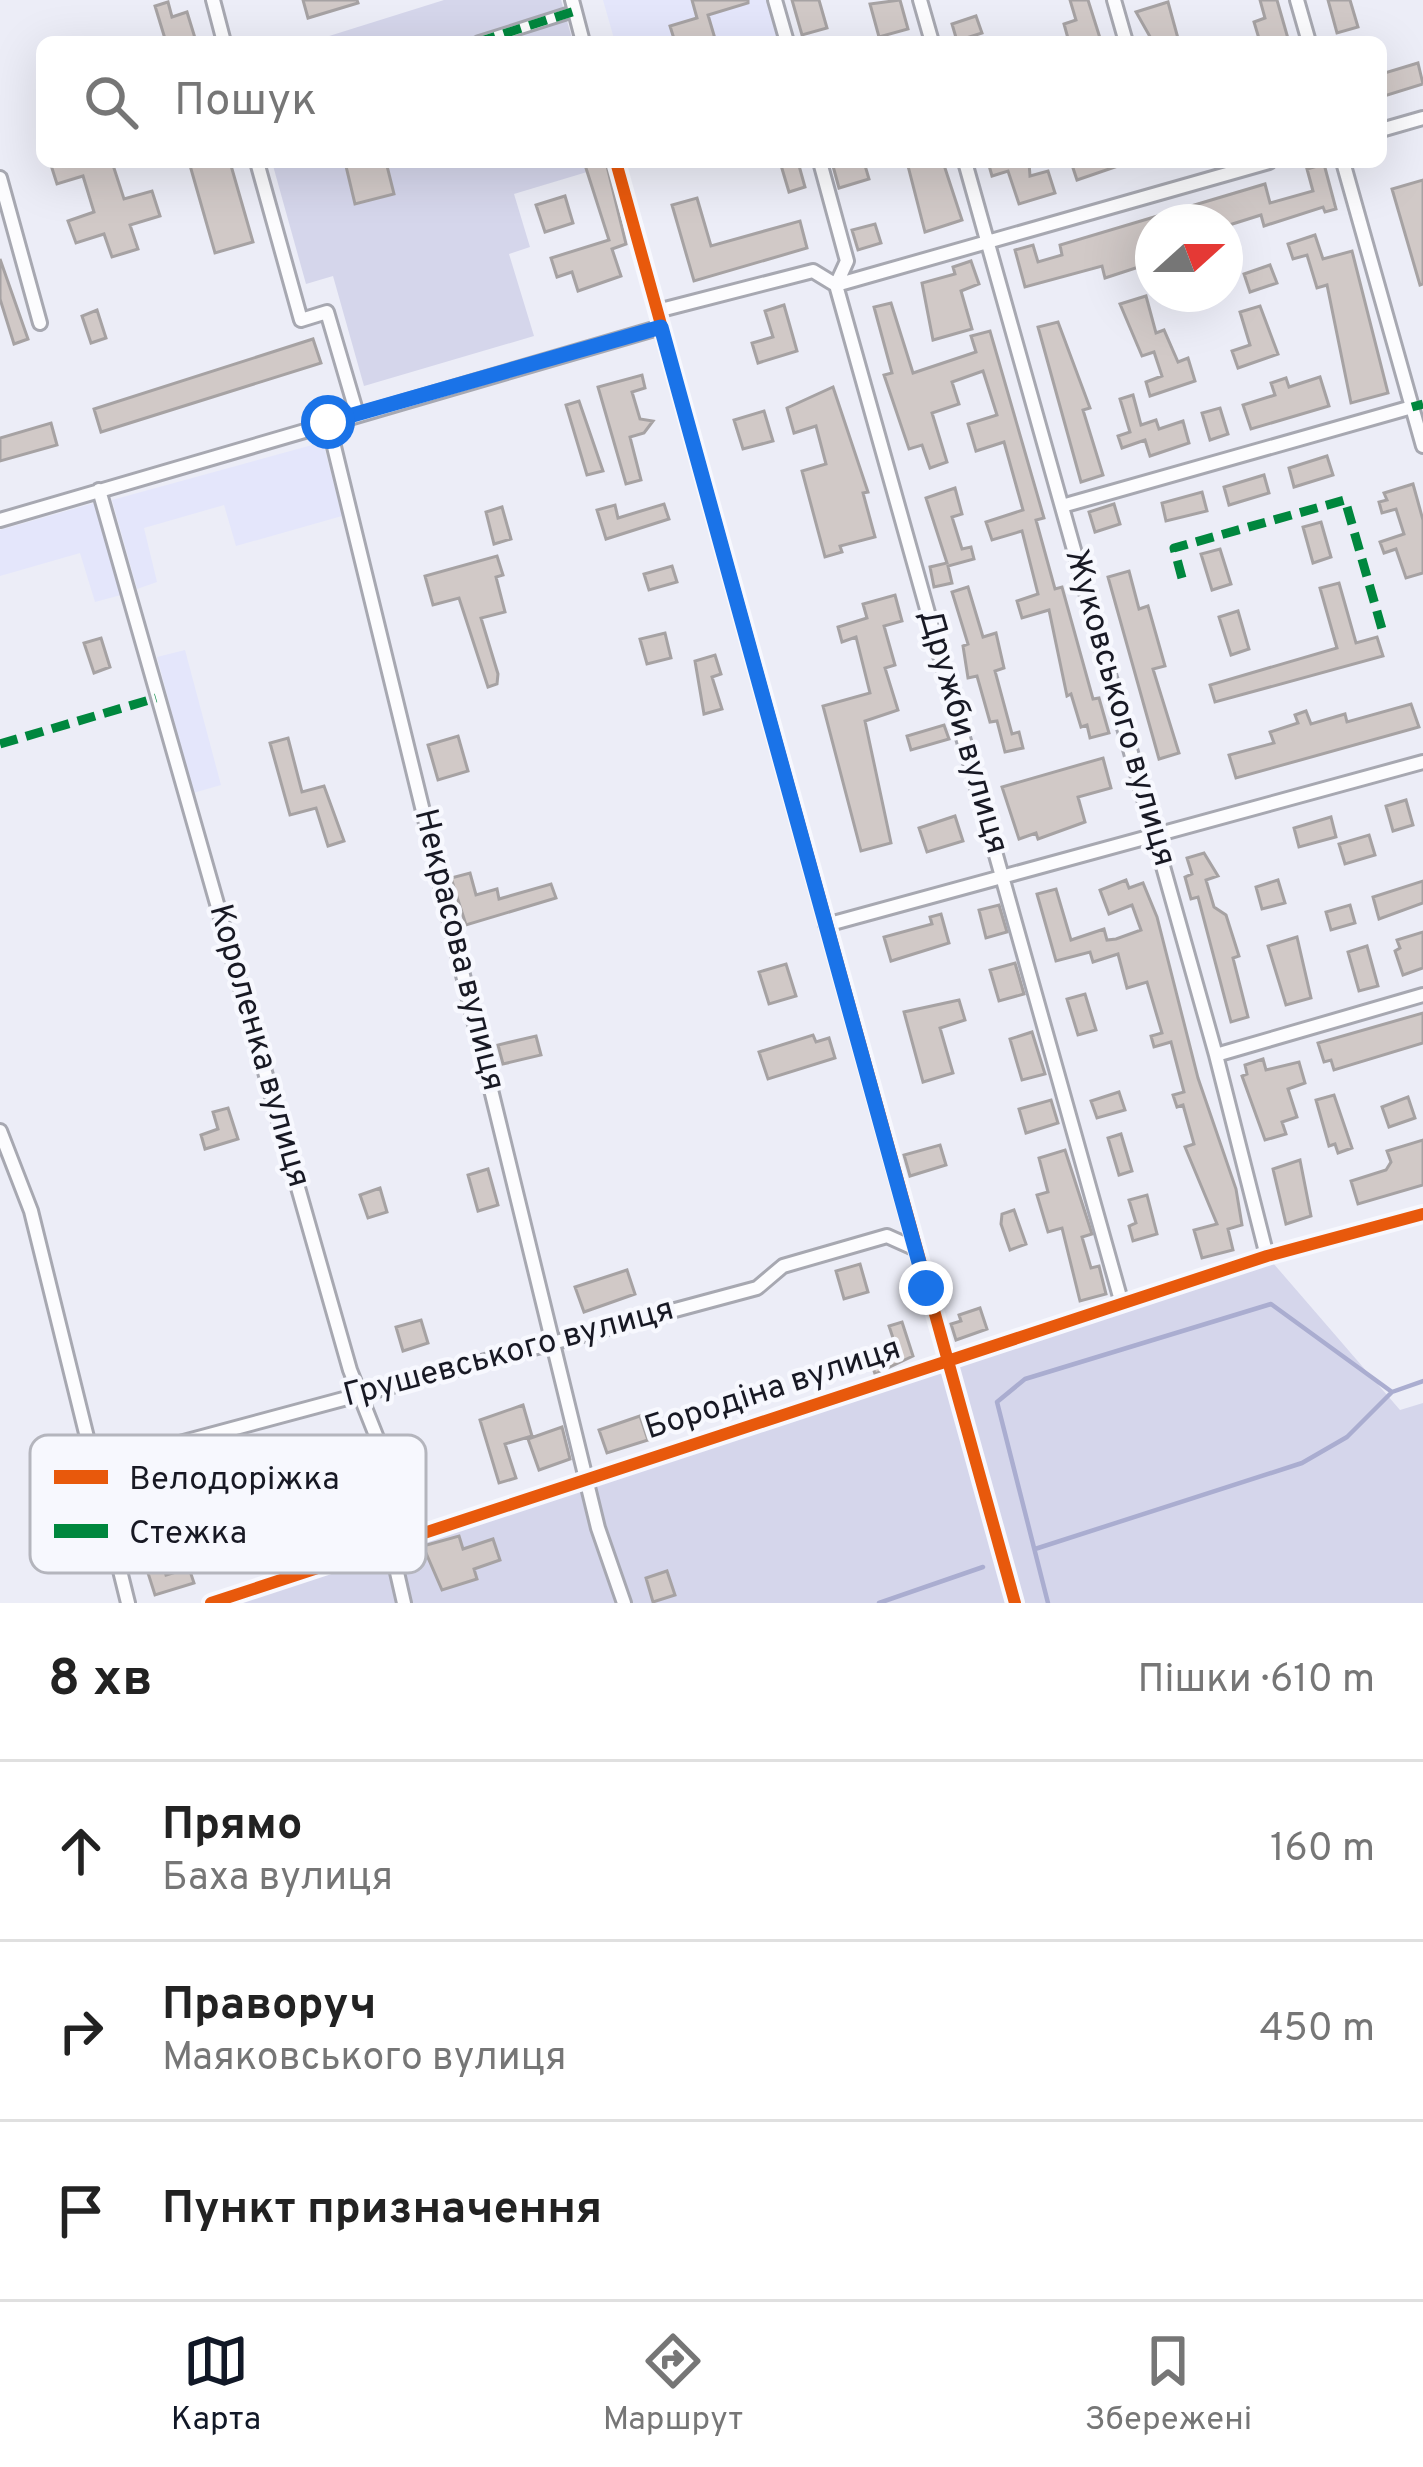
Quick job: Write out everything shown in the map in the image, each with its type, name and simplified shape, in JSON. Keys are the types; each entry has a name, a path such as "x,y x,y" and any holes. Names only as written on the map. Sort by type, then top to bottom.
{"street":[{"path":"213,0 222,36"},
{"path":"775,0 785,36"},
{"path":"920,0 930,36"},
{"path":"1114,0 1124,36"},
{"path":"1297,0 1307,36"},
{"path":"494,36 573,6 581,36"},
{"path":"1387,128 1423,118"},
{"path":"259,168 301,320 327,312 357,414"},
{"path":"618,168 1015,1603"},
{"name":"Дружби вулиця","path":"822,168 847,261 836,285 1122,1304"},
{"name":"Жуковського вулиця","path":"967,168 1216,1054 1267,1256"},
{"path":"657,311 813,271 836,285 1248,168"},
{"path":"1345,168 1423,446"},
{"path":"0,178 40,323"},
{"path":"0,520 661,327"},
{"path":"1062,506 1412,407"},
{"name":"Некрасова вулиця","path":"328,422 598,1528 624,1603"},
{"name":"Короленка вулиця","path":"99,490 359,1395 376,1435"},
{"path":"826,925 1423,761"},
{"path":"1216,1054 1423,995"},
{"path":"0,1131 31,1211 86,1435"},
{"name":"Бородіна вулиця","path":"426,1532 1267,1256 1423,1214"},
{"name":"Грушевського вулиця","path":"210,1435 757,1288 782,1266 887,1236 916,1249"},
{"path":"121,1573 128,1603"},
{"name":"Бородіна вулиця","path":"211,1603 303,1573"},
{"name":"Короленка вулиця","path":"396,1573 404,1603"}],"shaded area":[{"path":"444,0 561,0 571,36 329,36"},
{"path":"603,0 771,0 782,36 613,36"},
{"path":"274,168 586,168 587,172 514,194 530,247 509,254 534,336 364,386 333,276 306,284"},
{"path":"323,442 342,516 236,546 224,505 144,528 157,582 137,589 112,500"},
{"path":"94,503 121,595 95,602 80,553 0,576 0,530"},
{"path":"185,650 221,785 193,793 157,657"},
{"path":"1267,1256 1400,1410 1423,1403 1423,1603 1017,1603 949,1363"},
{"path":"945,1365 1013,1603 211,1603 304,1573 426,1573 426,1533"}],"building":[{"path":"303,0 357,0 358,3 308,18"},
{"path":"692,0 748,0 708,15 714,36 673,36 670,26 697,18"},
{"path":"792,0 819,0 827,28 802,35"},
{"path":"900,0 908,29 879,36 870,4"},
{"path":"1070,0 1088,0 1099,36 1067,36 1064,24 1076,20"},
{"path":"1260,0 1277,0 1287,36 1258,36 1254,22 1265,18"},
{"path":"1328,0 1350,0 1358,27 1337,33"},
{"path":"168,2 172,17 187,12 194,36 164,36 155,6"},
{"path":"1168,2 1177,36 1150,36 1136,12"},
{"path":"976,16 982,33 956,36 952,24"},
{"path":"1418,63 1423,84 1387,95 1387,72"},
{"path":"52,168 114,168 124,199 152,191 160,216 130,225 138,249 112,257 104,234 76,243 68,221 94,212 83,176 57,184"},
{"path":"191,168 232,168 253,242 215,253"},
{"path":"346,168 388,168 394,194 355,204"},
{"path":"586,168 607,168 626,244 612,249 621,276 578,291 572,272 557,277 551,258 609,240"},
{"path":"782,168 800,168 805,187 789,192"},
{"path":"834,168 866,168 869,179 839,188"},
{"path":"909,168 945,168 962,220 925,232"},
{"path":"990,168 1029,168 1030,176 1048,171 1055,193 1019,204 1008,171 992,176"},
{"path":"1073,168 1112,168 1077,180"},
{"path":"1325,168 1336,209 1325,212 1323,207 1264,226 1261,215 1243,221 1243,204 1198,204 1265,184 1270,203 1313,191 1307,169"},
{"path":"1423,180 1423,284 1420,285 1392,189"},
{"path":"565,196 573,223 545,232 536,205"},
{"path":"697,198 711,246 800,221 807,248 694,281 672,205"},
{"path":"1135,223 1135,268 1105,278 1102,266 1025,287 1015,250 1033,245 1038,262 1062,255 1060,245"},
{"path":"875,224 881,243 858,250 852,230"},
{"path":"1315,235 1323,259 1352,251 1388,393 1351,403 1327,285 1317,288 1307,255 1293,259 1288,244"},
{"path":"0,259 28,339 14,344 0,299"},
{"path":"971,261 979,284 961,291 972,329 933,340 922,283 955,274 953,267"},
{"path":"1270,265 1277,283 1250,292 1244,274"},
{"path":"1135,299 1135,312 1150,312 1156,333 1164,330 1178,362 1188,358 1195,381 1150,396 1146,382 1162,376 1154,352 1142,356 1120,304"},
{"path":"891,303 913,373 976,352 971,336 990,331 1044,518 1036,520 1055,589 1062,587 1093,699 1099,698 1109,733 1090,738 1087,725 1081,727 1071,694 1067,696 1049,610 1022,618 1017,601 1038,594 1022,531 992,540 986,522 1023,510 1004,442 976,451 968,424 997,415 983,371 952,382 959,404 932,413 947,462 930,468 922,445 909,449 884,375 892,373 874,307"},
{"path":"784,305 797,351 758,363 752,343 773,337 765,311"},
{"path":"1260,306 1278,354 1238,368 1232,351 1250,345 1243,311"},
{"path":"97,310 106,338 91,343 82,316"},
{"path":"1058,322 1090,408 1083,410 1103,475 1081,482 1038,327"},
{"path":"313,339 321,363 101,432 94,409"},
{"path":"642,375 645,388 632,392 640,419 653,421 644,433 630,437 641,480 626,484 598,387"},
{"path":"1320,377 1329,406 1251,429 1243,405 1275,395 1271,383 1286,378 1289,387"},
{"path":"833,387 868,492 863,493 875,537 840,546 842,552 825,557 802,471 826,464 816,426 794,433 787,408"},
{"path":"1133,395 1141,425 1156,420 1159,429 1183,421 1189,443 1150,456 1145,440 1122,448 1118,436 1130,432 1120,399"},
{"path":"579,401 603,471 587,475 566,405"},
{"path":"1220,408 1228,434 1210,440 1202,413"},
{"path":"764,411 773,441 743,449 734,420"},
{"path":"51,423 57,445 0,461 0,438"},
{"path":"1327,456 1333,475 1294,487 1289,468"},
{"path":"1264,475 1269,493 1229,505 1224,487"},
{"path":"1413,484 1423,520 1423,573 1406,578 1396,549 1384,553 1380,542 1404,534 1396,509 1382,513 1379,502 1387,500 1384,493"},
{"path":"955,488 962,514 952,517 962,549 971,547 974,559 948,566 952,583 934,587 930,567 947,563 926,498"},
{"path":"1202,492 1207,511 1166,521 1162,503"},
{"path":"664,504 669,519 606,539 597,510 615,505 618,518"},
{"path":"1114,504 1120,524 1095,532 1089,512"},
{"path":"502,507 511,539 494,544 486,512"},
{"path":"1321,522 1331,557 1313,563 1303,527"},
{"path":"1220,549 1231,584 1212,590 1201,554"},
{"path":"497,556 503,575 496,577 505,612 481,618 498,674 497,684 488,687 459,598 433,605 425,576"},
{"path":"672,566 677,582 649,590 644,574"},
{"path":"1129,571 1139,609 1148,606 1165,666 1153,669 1179,753 1159,759 1108,577"},
{"path":"1339,583 1356,643 1377,637 1383,656 1215,702 1210,685 1337,648 1320,588"},
{"path":"968,587 983,637 996,633 1004,668 995,671 1012,734 1019,732 1023,748 1005,752 997,721 990,722 977,676 968,678 963,646 968,644 952,592"},
{"path":"895,595 902,621 884,626 895,665 885,668 898,710 865,721 891,843 861,851 823,706 870,693 856,637 842,642 838,627 867,618 863,604"},
{"path":"1238,611 1249,649 1231,655 1219,617"},
{"path":"665,633 671,658 647,664 640,639"},
{"path":"101,638 110,667 94,673 84,643"},
{"path":"715,655 721,674 712,677 722,709 704,714 695,661"},
{"path":"1411,704 1419,727 1236,778 1229,755 1274,743 1270,732 1298,723 1295,715 1306,711 1311,724 1345,714 1347,722"},
{"path":"944,725 949,739 911,750 907,736"},
{"path":"458,736 468,771 438,780 428,745"},
{"path":"288,738 302,792 324,786 344,841 328,846 316,808 290,815 270,743"},
{"path":"1103,758 1111,788 1078,797 1085,822 1038,839 1036,833 1019,839 1002,787"},
{"path":"1406,800 1413,825 1393,831 1386,806"},
{"path":"955,816 963,841 927,852 919,828"},
{"path":"1331,817 1336,837 1299,847 1294,828"},
{"path":"1369,835 1375,855 1345,864 1339,844"},
{"path":"1204,853 1218,876 1206,880 1214,907 1226,915 1239,956 1233,958 1248,1017 1231,1022 1198,897 1191,899 1185,877 1192,874 1187,858"},
{"path":"470,873 476,895 497,889 499,899 551,884 556,898 466,925 451,878"},
{"path":"1126,880 1129,888 1143,883 1157,917 1198,1078 1236,1189 1242,1225 1228,1229 1233,1250 1202,1258 1194,1230 1217,1224 1185,1147 1194,1144 1183,1105 1177,1107 1173,1095 1184,1092 1171,1042 1154,1047 1151,1036 1162,1033 1147,982 1127,988 1118,954 1093,962 1090,952 1056,961 1037,894 1056,889 1071,940 1104,929 1107,940 1116,939 1141,930 1132,905 1109,914 1100,890"},
{"path":"1278,880 1285,903 1262,909 1256,887"},
{"path":"1423,881 1423,903 1379,919 1373,897"},
{"path":"999,905 1007,932 986,938 979,910"},
{"path":"1350,905 1355,923 1331,930 1326,912"},
{"path":"941,914 949,943 891,961 884,937 932,924 930,917"},
{"path":"1423,932 1423,968 1403,975 1395,951 1400,948 1397,940"},
{"path":"1297,937 1311,998 1286,1005 1268,946"},
{"path":"1367,946 1378,986 1359,991 1348,952"},
{"path":"1015,963 1024,994 999,1001 990,970"},
{"path":"786,964 796,996 769,1004 759,972"},
{"path":"1085,994 1096,1030 1078,1035 1067,999"},
{"path":"959,1000 965,1020 940,1028 953,1073 923,1082 904,1012"},
{"path":"1423,1013 1423,1043 1334,1070 1331,1060 1324,1062 1318,1043"},
{"path":"1032,1032 1045,1074 1022,1080 1010,1039"},
{"path":"813,1035 816,1042 829,1038 835,1058 768,1079 759,1052"},
{"path":"536,1036 541,1055 503,1064 498,1045"},
{"path":"1263,1059 1266,1070 1299,1062 1305,1083 1288,1089 1297,1117 1282,1122 1286,1134 1265,1140 1242,1076 1247,1074 1245,1065"},
{"path":"1119,1092 1125,1110 1097,1118 1091,1101"},
{"path":"1334,1095 1352,1148 1338,1153 1335,1144 1329,1146 1316,1100"},
{"path":"1408,1097 1415,1118 1389,1127 1382,1107"},
{"path":"1051,1100 1058,1123 1026,1133 1019,1109"},
{"path":"228,1108 238,1139 205,1149 201,1135 218,1129 213,1112"},
{"path":"1121,1134 1132,1171 1119,1175 1108,1138"},
{"path":"1423,1140 1423,1185 1358,1204 1351,1181 1386,1170 1391,1162 1387,1151"},
{"path":"940,1145 946,1165 910,1176 904,1155"},
{"path":"1065,1150 1092,1234 1082,1237 1091,1268 1099,1266 1106,1294 1080,1301 1062,1228 1048,1232 1037,1195 1048,1192 1039,1158"},
{"path":"1300,1160 1311,1216 1286,1224 1273,1169"},
{"path":"488,1169 498,1205 478,1211 468,1175"},
{"path":"380,1188 387,1212 368,1218 360,1195"},
{"path":"1147,1195 1157,1234 1133,1241 1129,1226 1136,1223 1129,1200"},
{"path":"1014,1210 1026,1244 1010,1250 1002,1214"},
{"path":"860,1264 868,1292 844,1299 836,1271"},
{"path":"627,1270 635,1294 584,1312 575,1287"},
{"path":"980,1308 987,1329 956,1340 951,1324 961,1321 959,1315"},
{"path":"421,1320 428,1343 403,1351 396,1327"},
{"path":"902,1322 913,1356 875,1374 868,1352 895,1344 889,1326"},
{"path":"523,1405 532,1436 505,1444 516,1478 499,1483 480,1420"},
{"path":"640,1416 648,1440 607,1453 599,1430"},
{"path":"562,1427 570,1459 539,1470 528,1439"},
{"path":"459,1536 463,1549 493,1539 500,1560 474,1569 477,1579 442,1590 426,1545"},
{"path":"667,1571 675,1595 653,1602 646,1578"},
{"path":"148,1573 191,1573 194,1583 155,1595"}],"waterway":[{"path":"1048,1603 997,1402 1025,1379 1271,1304 1392,1392 1423,1381"},
{"path":"1035,1549 1302,1463 1347,1437 1392,1392"},
{"path":"879,1603 983,1567"}],"marked path":[{"path":"497,36 575,11"},
{"path":"1412,407 1423,404"},
{"path":"1182,578 1174,548 1345,500 1382,629"},
{"path":"0,744 156,698"}],"cycle path":[{"path":"618,168 1015,1603"},
{"path":"426,1532 1267,1256 1423,1214"},
{"path":"211,1603 302,1573"}],"route":[{"path":"328,422 661,327 926,1288"}]}
